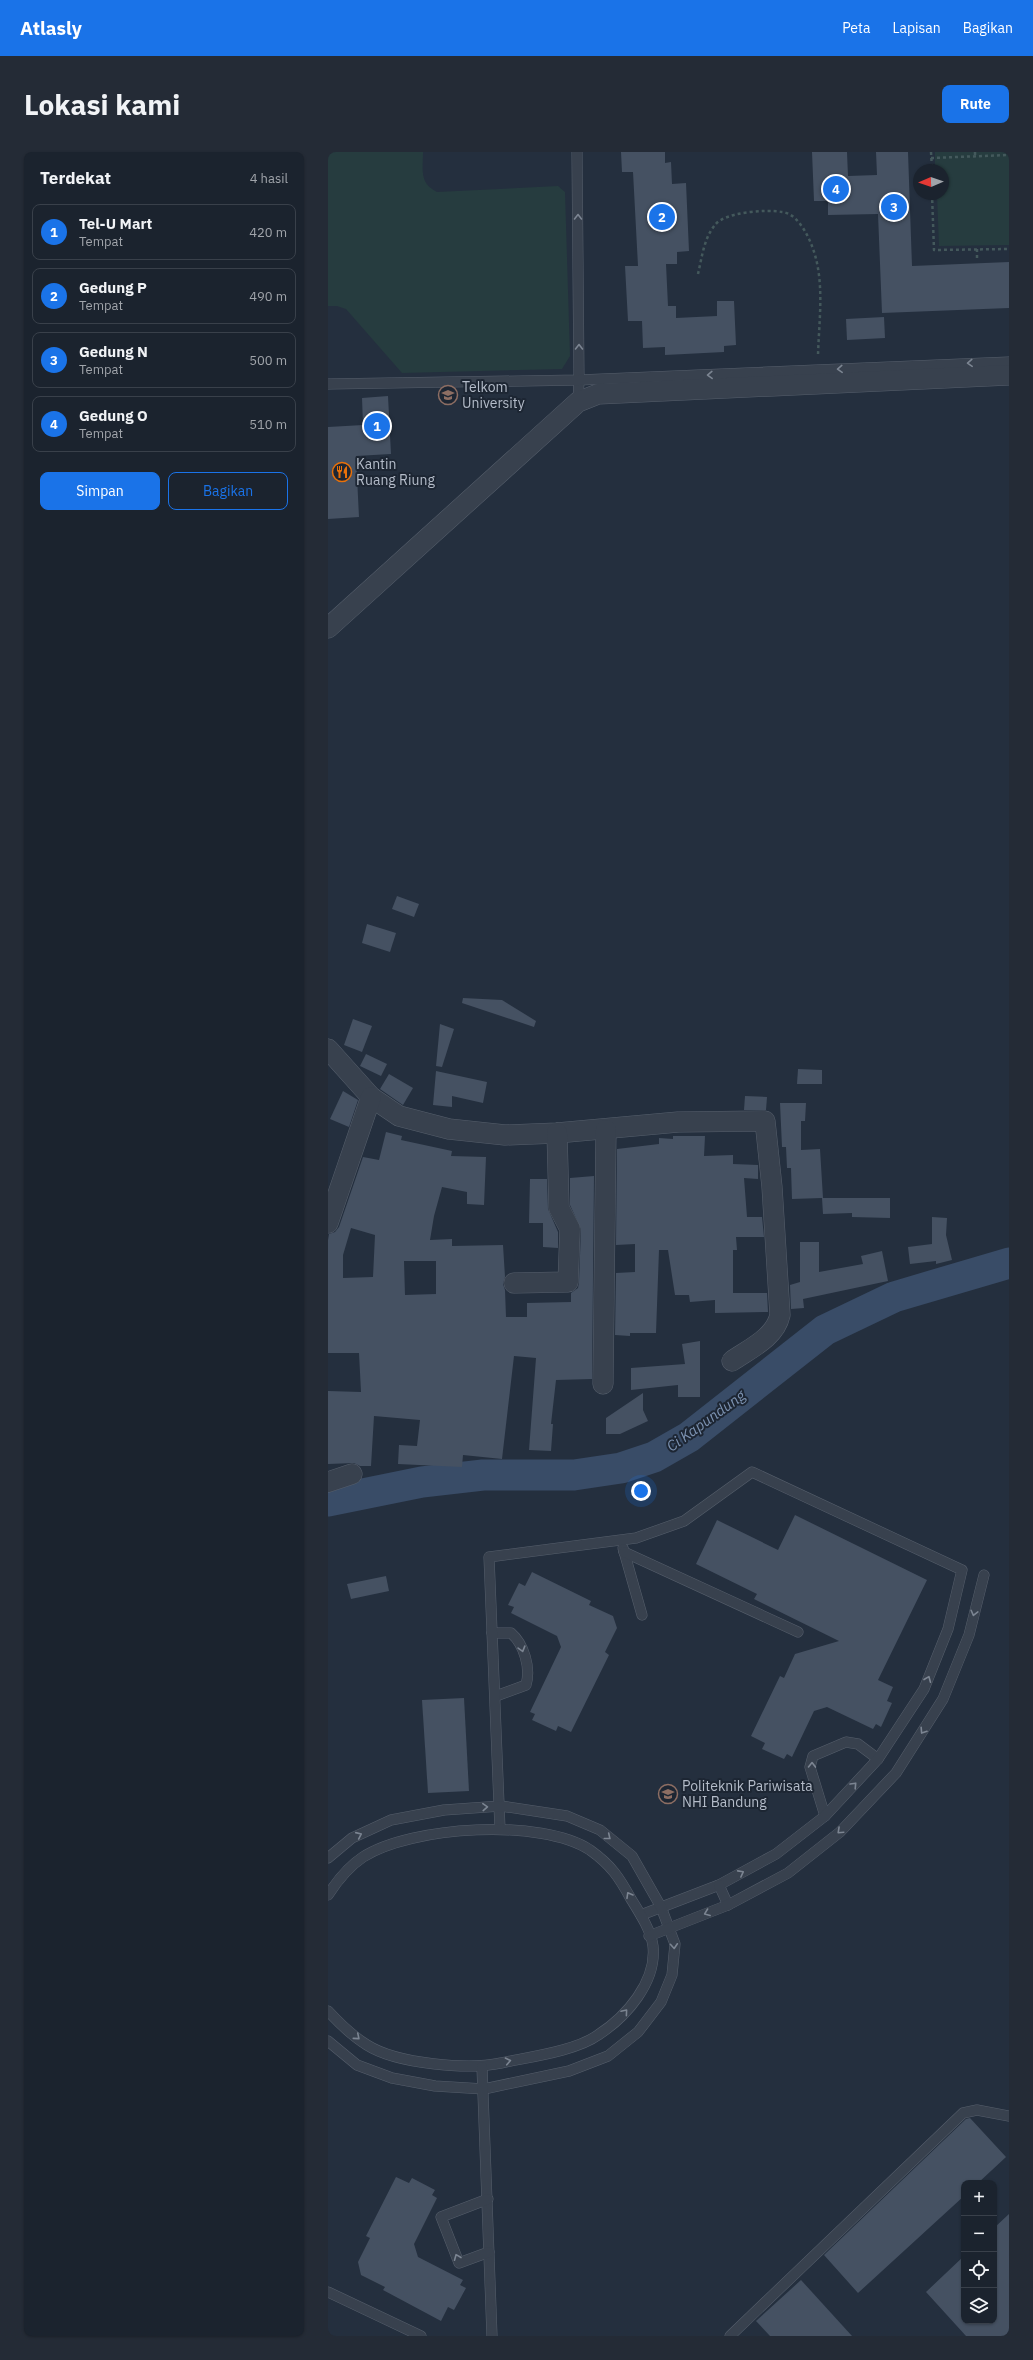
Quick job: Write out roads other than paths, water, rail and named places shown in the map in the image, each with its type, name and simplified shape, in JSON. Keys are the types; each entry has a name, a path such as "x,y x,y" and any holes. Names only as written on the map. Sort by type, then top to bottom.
{"street":[{"path":"328,628 578,402 598,394 1009,375"},
{"path":"328,1049 371,1097 399,1116 449,1129 505,1135 606,1130 678,1122 765,1121 772,1187 780,1315 778,1322 769,1335 732,1361"},
{"path":"328,1224 371,1097"},
{"path":"603,1384 606,1130"},
{"path":"514,1283 568,1282 570,1230 559,1208 557,1133"},
{"path":"328,1482 352,1474"}],"lane":[{"path":"577,152 578,402"},
{"path":"328,384 579,380 1009,362"},
{"path":"500,1829 501,1806 489,1557 636,1538 684,1521 752,1472 962,1570 948,1629 924,1688 878,1759 825,1816 776,1854 719,1885 641,1915"},
{"path":"620,1540 642,1615"},
{"path":"624,1552 798,1632"},
{"path":"649,1936 728,1905 788,1873 840,1832 896,1773 944,1699 969,1635 984,1575"},
{"path":"492,1633 511,1633 519,1640 529,1675 526,1685 496,1696"},
{"path":"825,1816 810,1767 812,1756 846,1742 858,1744 878,1759"},
{"path":"328,1858 352,1838 391,1820 444,1810 501,1806 567,1816 600,1830 632,1856 661,1907 675,1944 672,1975 661,2002 638,2032 608,2056 575,2068 484,2089 435,2086 392,2078 357,2065 328,2041"},
{"path":"328,1895 339,1878 364,1857 398,1842 446,1832 500,1829 561,1837 588,1849 615,1871 641,1915 653,1946 650,1970 642,1991 622,2016 597,2036 563,2049 482,2067 437,2064 398,2057 368,2046 328,2011"},
{"path":"719,1885 728,1905"},
{"path":"482,2067 492,2336"},
{"path":"730,2336 963,2113 977,2110 1009,2116"},
{"path":"488,2198 441,2217 459,2264 489,2252"},
{"path":"328,2292 421,2336"}],"waterway":[{"name":"Ci Kapundung","path":"328,1501 422,1482 483,1475 574,1475 621,1468 654,1457 689,1437 825,1330 894,1297 1009,1263"}],"place":[{"name":"Gedung O","path":"836,189"},
{"name":"Gedung N","path":"894,207"},
{"name":"Gedung P","path":"662,217"},
{"name":"Telkom University","path":"448,395"},
{"name":"Tel-U Mart","path":"377,426"},
{"name":"Kantin Ruang Riung","path":"342,472"},
{"name":"Politeknik Pariwisata NHI Bandung","path":"668,1794"}]}
